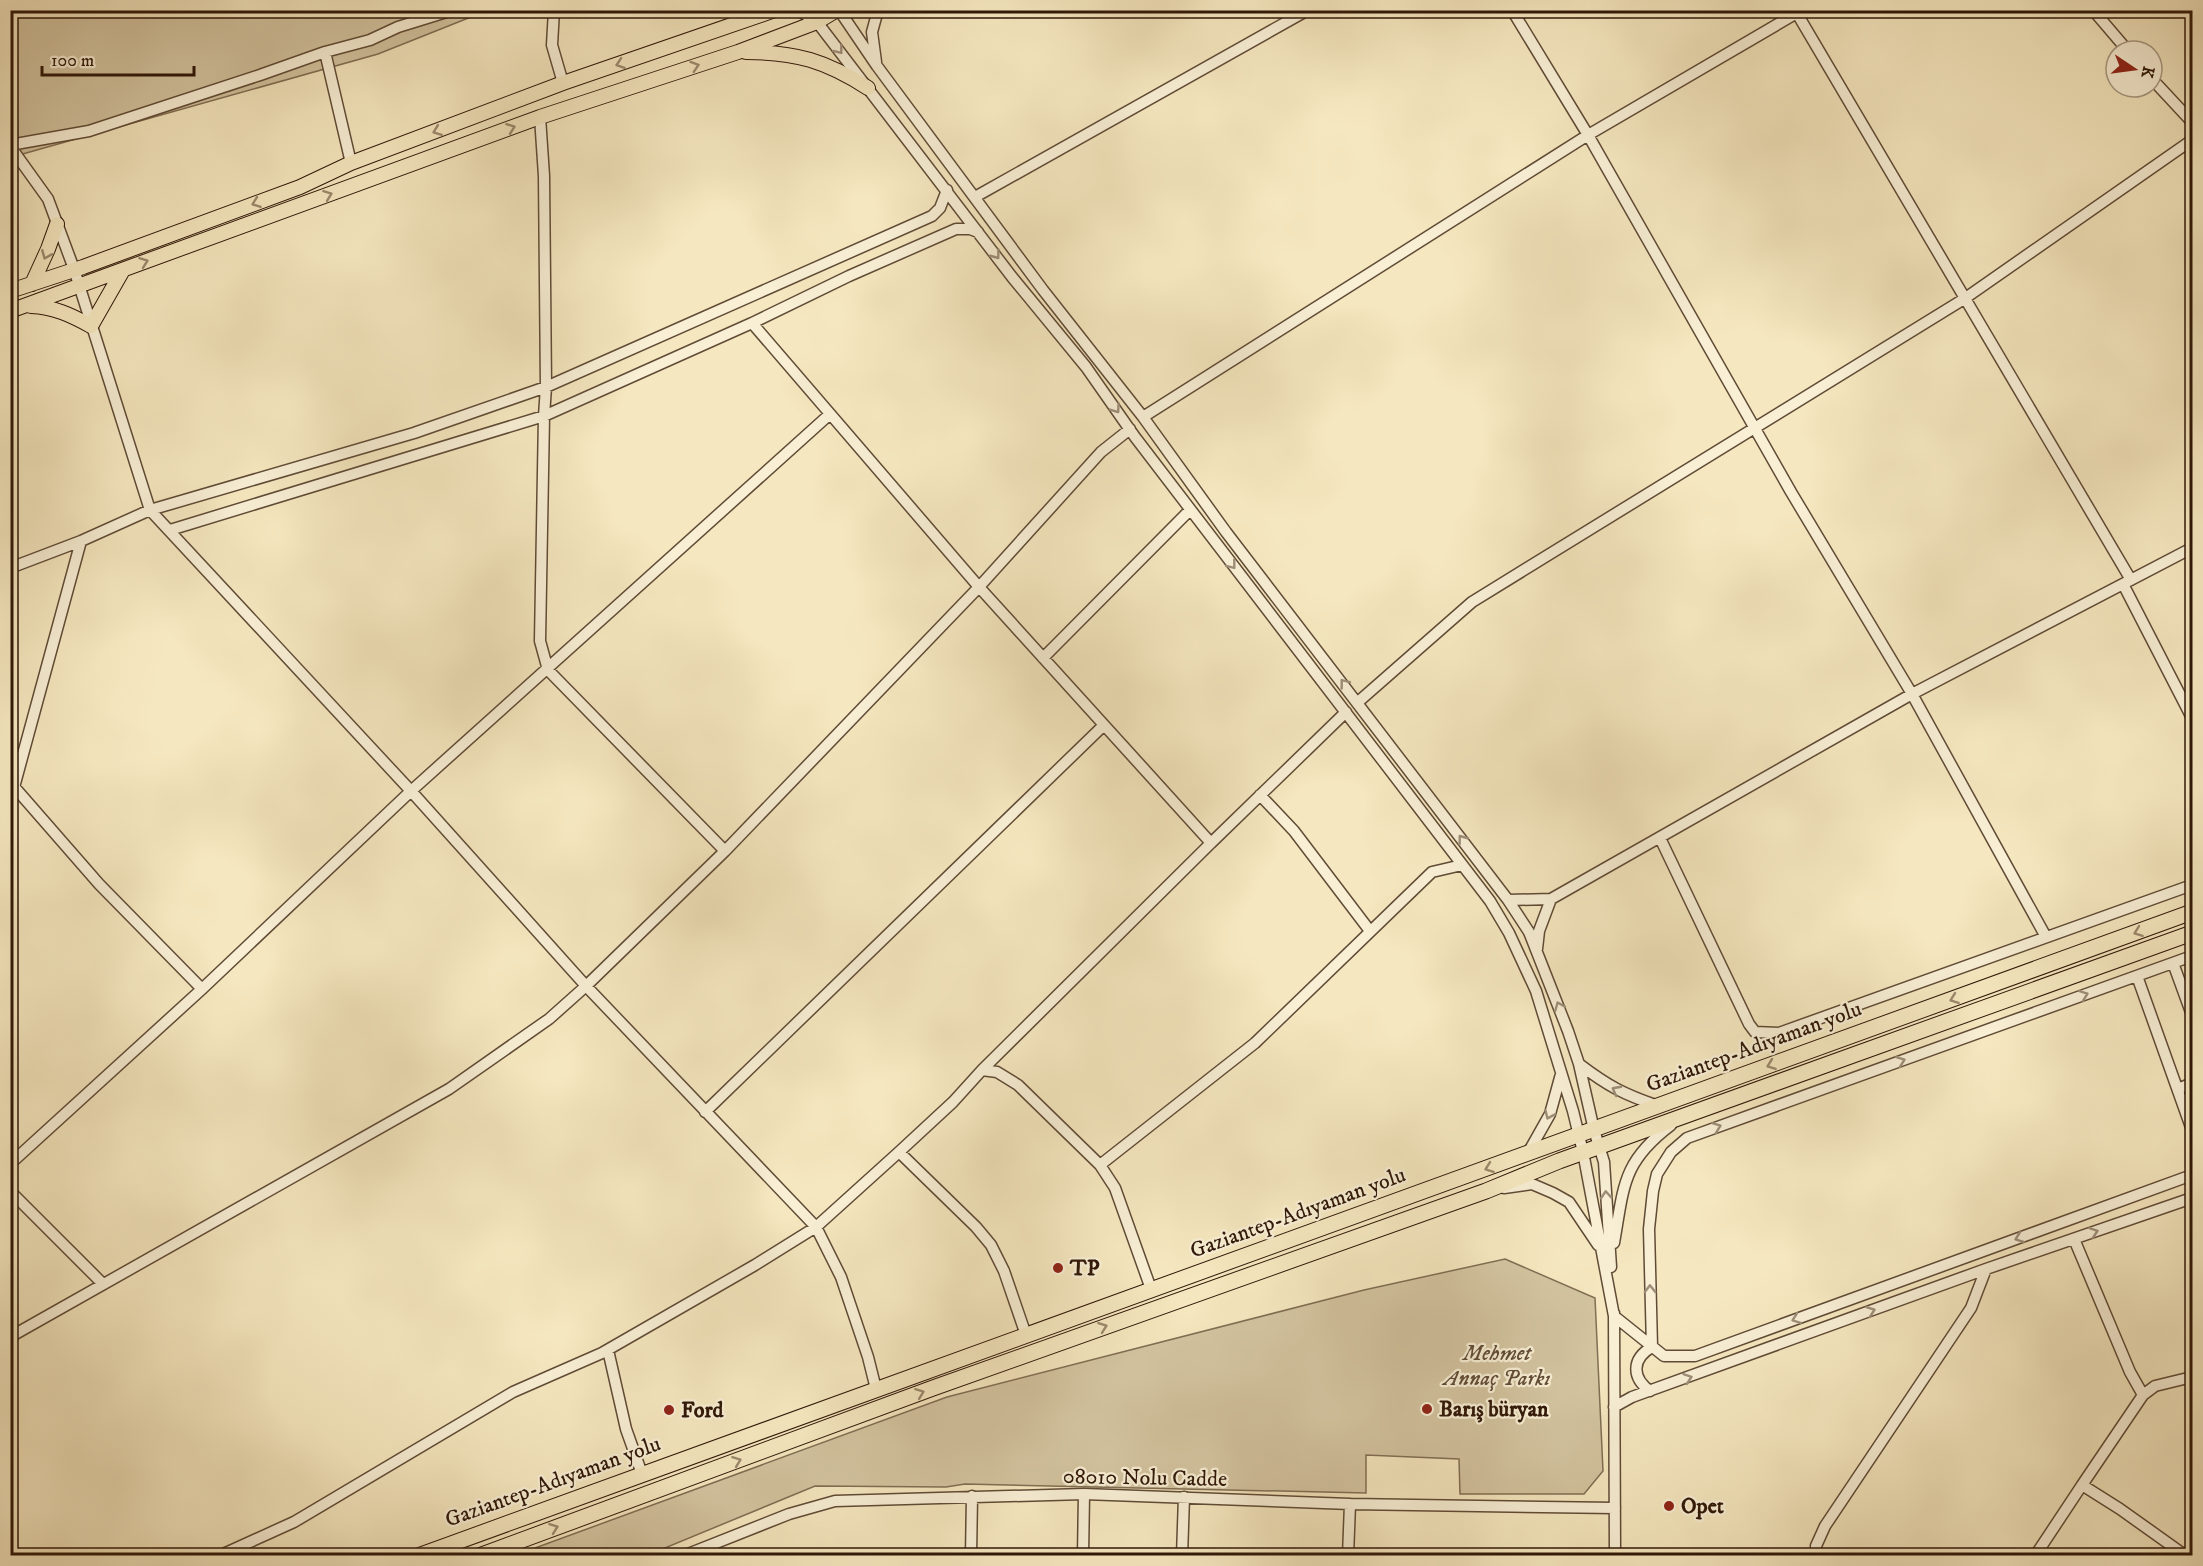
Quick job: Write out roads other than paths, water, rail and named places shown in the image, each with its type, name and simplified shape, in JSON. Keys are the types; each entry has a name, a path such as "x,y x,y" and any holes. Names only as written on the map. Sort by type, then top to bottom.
{"highway":[{"name":"Gaziantep-Adıyaman yolu","path":"418,1556 2193,912"},
{"name":"Gaziantep-Adıyaman yolu","path":"479,1556 933,1388 1486,1191 1599,1146 2193,933"}],"main road":[{"path":"10,291 300,187 351,163 563,83 775,10"},
{"path":"10,311 540,117 738,52 817,22 838,10"},
{"path":"738,52 778,52 820,63 848,75 868,88"},
{"path":"32,284 57,224"},
{"path":"26,305 50,307 68,313 91,326 123,270"}],"street":[{"path":"453,10 398,27 370,40 325,52 89,131 10,145 48,199 74,269 150,510 411,791 586,986 816,1227 841,1277 868,1357 876,1389"},
{"path":"554,10 552,45 563,83"},
{"path":"798,10 817,22 978,232 1086,367 1190,510 1490,901 1515,943 1536,991 1562,1074 1587,1133 1599,1146 1604,1162 1614,1316 1615,1556"},
{"path":"838,10 1043,290 1143,417 1226,532 1508,900 1529,932 1580,1064 1587,1133 1583,1152 1614,1316 1664,1356 1695,1356 2193,1175"},
{"path":"877,66 872,32 878,10"},
{"path":"975,197 1308,10"},
{"path":"1512,10 1588,135 1755,429 1912,694 2046,937"},
{"path":"2093,10 2118,39"},
{"path":"1143,417 1588,135 1798,11 2127,582 2193,718"},
{"path":"325,52 351,163"},
{"path":"2164,92 2193,122"},
{"path":"540,117 544,176 546,387 540,641 548,670 725,851"},
{"path":"1358,702 1472,602 1964,299 2193,140"},
{"path":"10,567 81,541 150,510 414,433 546,387 932,216 940,208 947,190"},
{"path":"170,530 544,416 956,229 970,229 978,232"},
{"path":"752,323 979,587 1211,843"},
{"path":"10,1164 202,989 411,791 830,414"},
{"path":"10,1337 448,1089 549,1020 725,851 979,587 1101,452 1130,429"},
{"path":"1043,658 1190,510"},
{"path":"10,802 13,784 81,541"},
{"path":"1508,900 1551,899 1912,694 2193,548"},
{"path":"219,1556 294,1522 513,1392 608,1350 816,1227 953,1102 982,1070 1346,712"},
{"path":"705,1112 1104,725"},
{"path":"13,784 99,884 202,989"},
{"path":"1260,795 1294,831 1370,931"},
{"path":"1660,838 1749,1024 1755,1032 1779,1033 2193,885"},
{"path":"1100,1165 1255,1043 1432,872 1462,865"},
{"path":"1537,952 1539,930 1551,899"},
{"path":"1652,1347 1649,1228 1653,1191 1657,1174 1671,1152 1687,1138 2193,956"},
{"path":"2173,963 2193,1015"},
{"path":"2137,976 2193,1130"},
{"path":"1580,1064 1622,1094 1658,1106"},
{"path":"982,1070 997,1072 1018,1085 1100,1165 1115,1188 1151,1289"},
{"path":"1528,1154 1550,1114 1562,1074"},
{"path":"2178,1089 2193,1083"},
{"path":"1610,1261 1620,1201 1626,1179 1635,1160 1650,1140 1681,1117"},
{"path":"899,1152 976,1227 991,1245 1004,1271 1026,1335"},
{"path":"1486,1191 1532,1184 1553,1193 1569,1202 1602,1250"},
{"path":"10,1191 103,1284"},
{"path":"1614,1407 1650,1391 1986,1269 2193,1198"},
{"path":"2073,1239 2130,1372 2143,1395"},
{"path":"1816,1556 1816,1546 1825,1526 1971,1308 1986,1269"},
{"path":"1650,1391 1640,1384 1636,1376 1641,1356 1652,1347"},
{"path":"608,1350 626,1430 642,1474"},
{"path":"2036,1556 2143,1395 2155,1386 2193,1377"},
{"path":"2082,1485 2186,1556"},
{"path":"1083,1556 1084,1494"},
{"name":"08010 Nolu Cadde","path":"683,1556 789,1514 835,1501 1084,1494 1350,1504 1615,1508"},
{"path":"971,1556 972,1496"},
{"path":"1182,1556 1184,1497"},
{"path":"1348,1556 1350,1504"}],"place":[{"name":"TP","path":"1058,1268"},
{"name":"Barış büryan","path":"1427,1409"},
{"name":"Ford","path":"669,1410"},
{"name":"Opet","path":"1669,1506"}],"park label":[{"name":"Mehmet Annaç Parkı","path":"1497,1366"}]}
